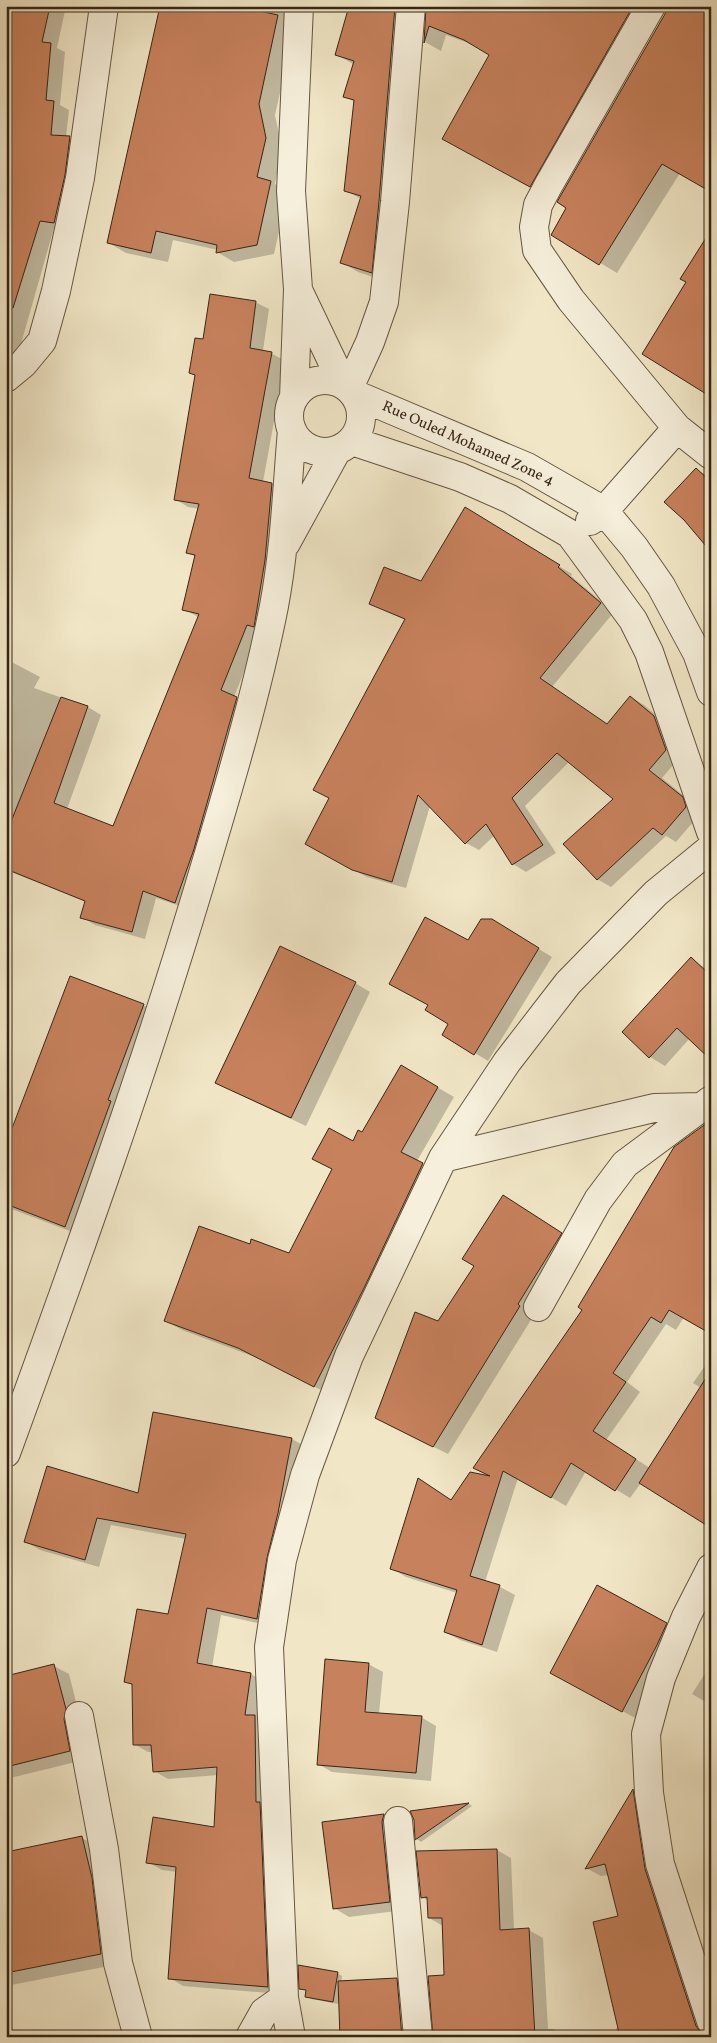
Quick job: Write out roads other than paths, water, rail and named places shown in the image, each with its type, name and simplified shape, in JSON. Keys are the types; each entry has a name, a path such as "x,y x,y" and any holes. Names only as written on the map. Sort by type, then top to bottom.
{"street":[{"path":"6,378 23,364 42,341 56,291 80,178 104,6"},
{"path":"294,398 298,289 291,190 299,6"},
{"path":"349,389 370,342 384,302 395,202 411,6"},
{"path":"651,6 548,186 538,205 534,226 538,250 571,300 677,428 711,455"},
{"path":"282,550 344,446 359,430 362,418 360,405 349,389 298,289"},
{"path":"6,1453 111,1158 181,948 239,756 274,605 282,550 292,430 289,419 290,408 300,389 310,383 332,380 349,389"},
{"name":"Rue Ouled Mohamed Zone 4","path":"349,389 527,467 604,511 634,547 661,586 697,653 711,692"},
{"path":"570,534 604,511 677,428"},
{"path":"292,430 306,446 315,451 344,446 476,484 510,498 570,534 633,620 649,652 711,832"},
{"path":"291,2037 284,1998 269,1647 282,1560 305,1475 349,1356 443,1158 507,1062 568,983 656,893 711,848"},
{"path":"443,1158 654,1108 706,1104"},
{"path":"538,1307 598,1200 624,1164 706,1104"},
{"path":"711,1568 686,1617 661,1678 646,1734 649,1793 660,1864 711,2021"},
{"path":"79,1716 104,1849 118,1963 138,2037"},
{"path":"398,1821 418,2037"},
{"path":"250,2037 264,2012 284,1998"}]}
